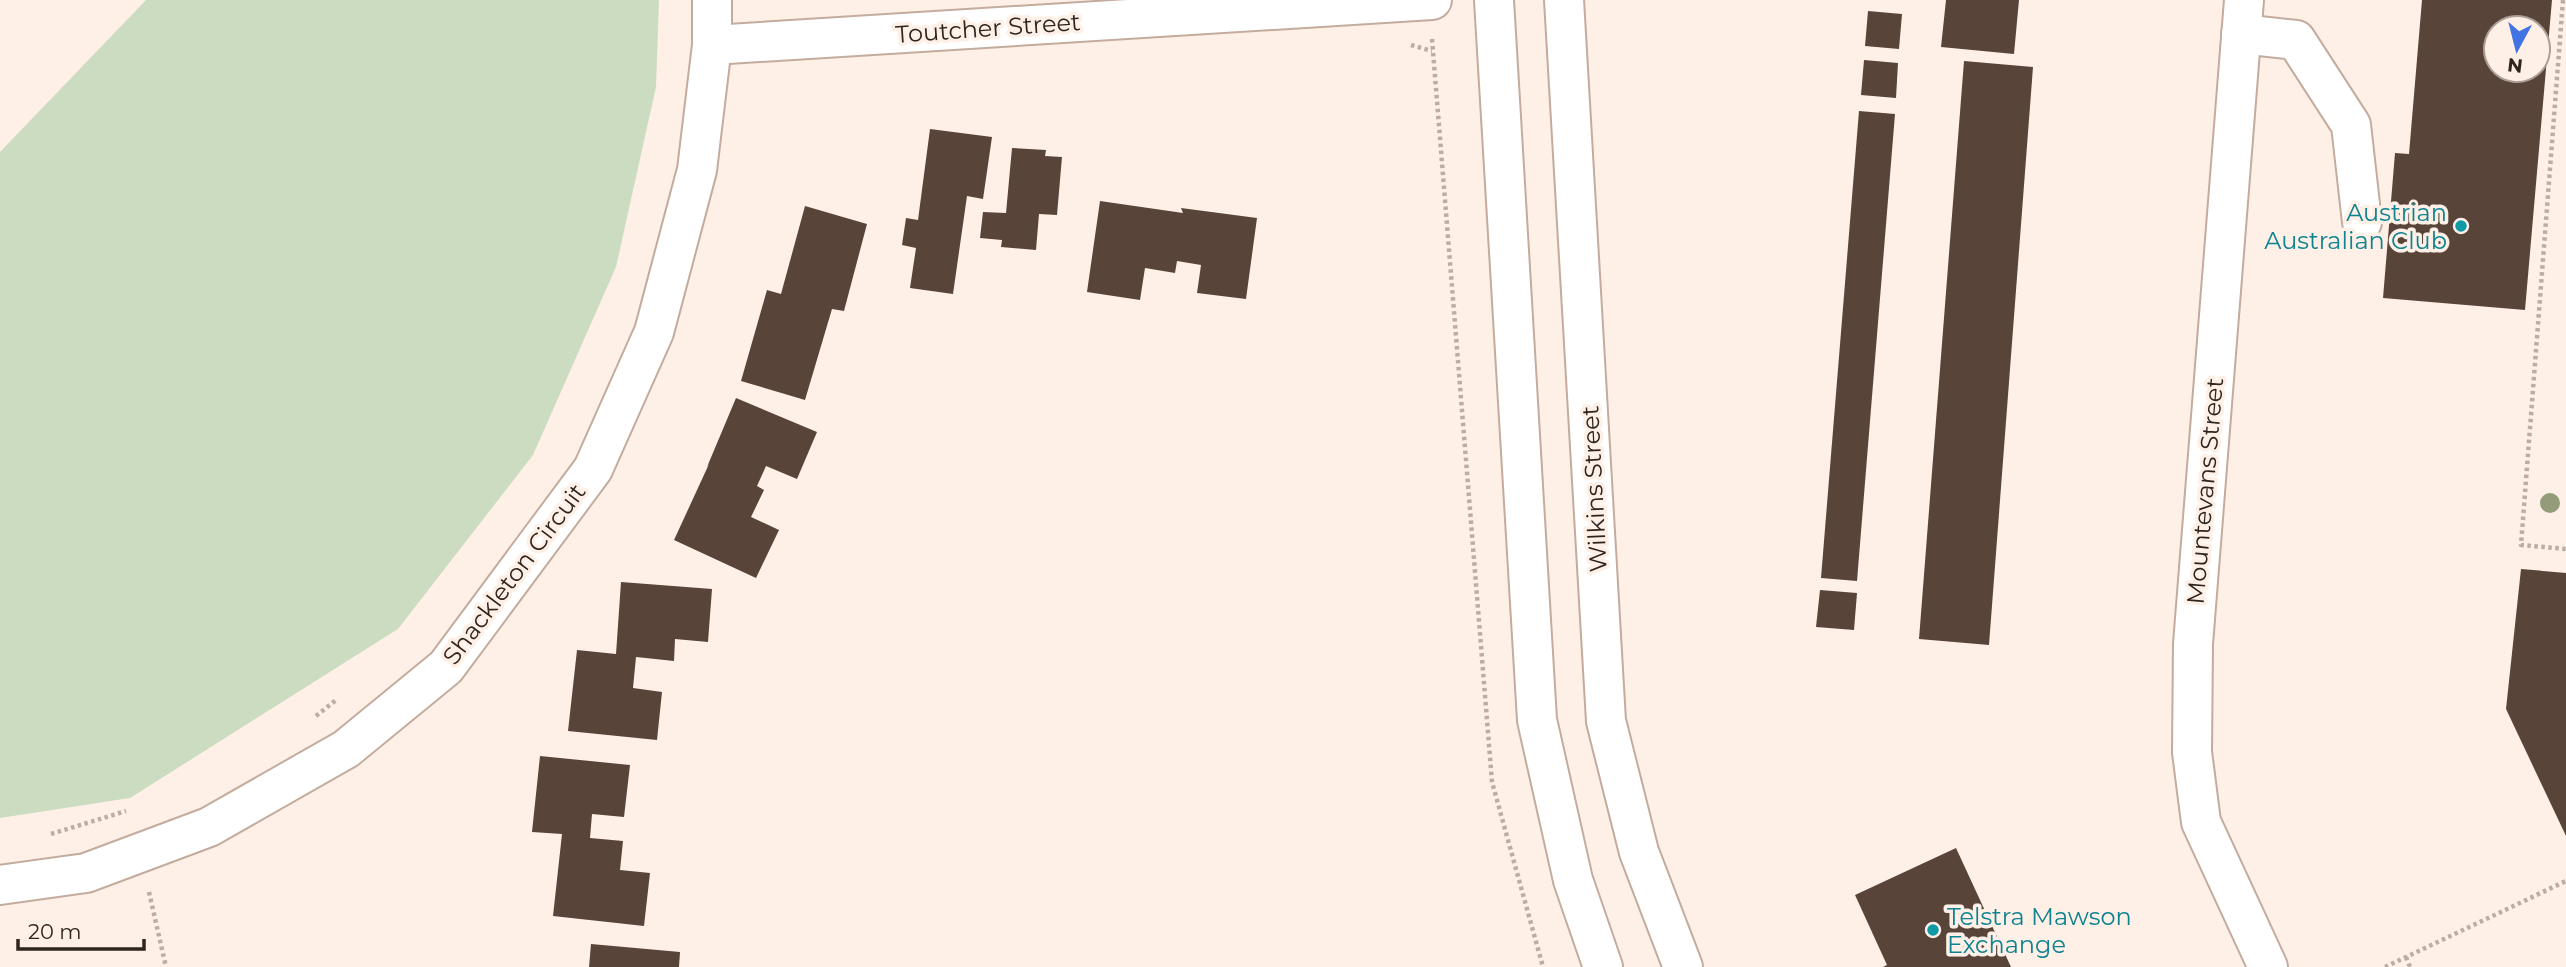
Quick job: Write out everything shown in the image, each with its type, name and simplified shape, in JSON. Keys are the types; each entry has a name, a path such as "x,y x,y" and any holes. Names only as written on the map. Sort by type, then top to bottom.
{"street":[{"name":"Shackleton Circuit","path":"0,885 86,873 209,827 346,749 446,667 593,469 654,332 697,170 712,45 712,0"},
{"name":"Toutcher Street","path":"712,45 1430,0"},
{"path":"1493,0 1537,720 1573,880 1603,967"},
{"name":"Wilkins Street","path":"1564,0 1606,721 1639,852 1683,967"},
{"path":"2243,17 2297,40 2351,125 2362,222"},
{"name":"Mountevans Street","path":"2243,17 2193,644 2192,752 2201,822 2268,967"}],"path":[{"path":"1430,0 1492,782 1544,967"},
{"path":"2563,0 2521,545 2566,549"},
{"path":"313,718 345,693"},
{"path":"39,837 130,810"},
{"path":"2385,967 2566,881"},
{"path":"2406,957 2410,967"}],"green space":[{"path":"146,0 659,0 656,87 616,267 533,455 398,629 130,798 0,818 0,152"}],"building":[{"path":"1946,0 2019,0 2014,54 1941,47"},
{"name":"Austrian Australian Club","path":"2422,0 2552,0 2551,14 2482,14 2482,84 2545,84 2525,310 2383,298 2395,153 2409,154"},
{"path":"1868,11 1902,14 1899,49 1865,46"},
{"path":"1864,60 1898,63 1896,98 1861,95"},
{"path":"1964,61 2033,67 1989,645 1919,639"},
{"path":"1859,111 1895,114 1857,581 1821,578"},
{"path":"930,129 992,137 983,199 967,196 953,294 910,288 916,248 902,245 906,218 918,220"},
{"path":"1012,148 1046,150 1045,156 1062,157 1057,215 1039,214 1036,250 1001,247 1002,240 980,238 983,212 1006,213"},
{"path":"1100,201 1183,213 1181,208 1257,218 1246,299 1197,293 1201,265 1177,261 1175,273 1145,268 1140,300 1087,292"},
{"path":"805,206 867,224 844,311 832,309 805,400 741,381 767,290 781,294"},
{"path":"736,398 817,432 797,479 766,466 757,486 764,490 751,517 779,530 756,578 674,540"},
{"path":"2521,569 2566,573 2566,836 2506,709"},
{"path":"621,582 712,589 708,642 675,639 674,661 636,657 633,688 662,692 657,740 568,731 577,650 616,654"},
{"path":"1820,590 1857,593 1854,630 1816,627"},
{"path":"540,756 630,765 624,817 592,814 590,838 623,841 620,870 650,873 644,926 553,916 562,834 532,832"},
{"name":"Telstra Mawson Exchange","path":"1956,848 2011,967 1883,967 1887,965 1855,895"},
{"path":"591,944 680,952 679,967 589,967"}],"place":[{"name":"Austrian Australian Club","path":"2461,226"},
{"name":"Telstra Mawson Exchange","path":"1933,930"}]}
